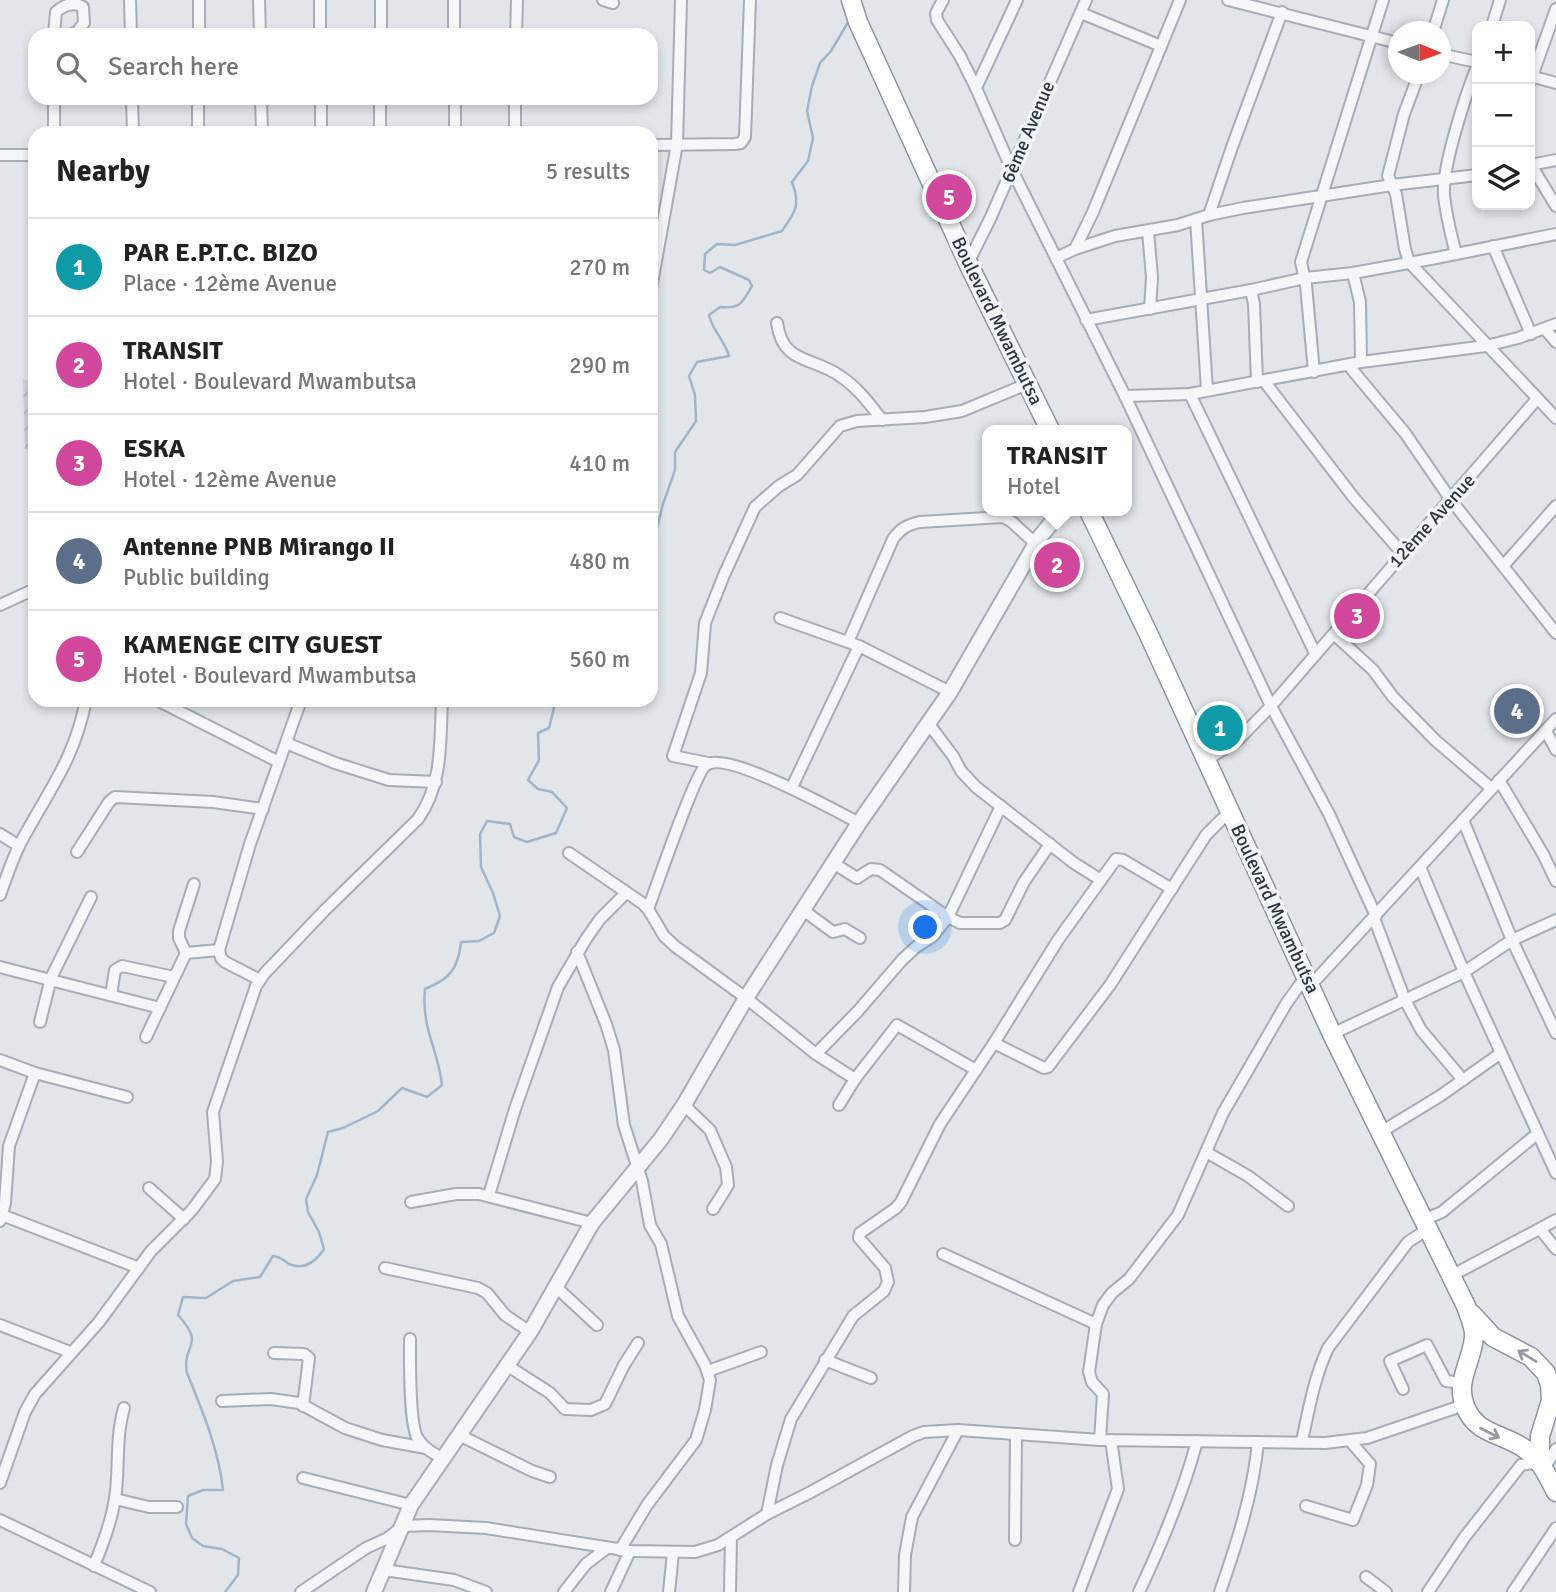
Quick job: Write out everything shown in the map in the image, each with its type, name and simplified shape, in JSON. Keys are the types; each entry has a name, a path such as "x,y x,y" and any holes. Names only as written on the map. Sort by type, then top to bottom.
{"highway":[{"name":"Boulevard Mwambutsa","path":"842,0 858,22"},
{"name":"Boulevard Mwambutsa","path":"851,0 858,22 968,263 1048,425"},
{"name":"Boulevard Mwambutsa","path":"1091,516 1332,1034 1466,1306 1474,1334 1462,1383 1464,1405"},
{"name":"Boulevard Mwambutsa","path":"1466,1306 1493,1337 1531,1357 1546,1373 1551,1401 1540,1436 1542,1465"},
{"path":"1464,1405 1479,1427 1491,1435 1518,1444 1542,1465 1556,1492"}],"street":[{"path":"130,0 131,28"},
{"path":"199,0 199,28"},
{"path":"259,0 260,28"},
{"path":"320,0 320,28"},
{"path":"381,0 381,28"},
{"path":"454,0 454,28"},
{"path":"516,28 517,0"},
{"path":"658,250 677,144 681,0"},
{"path":"658,145 735,144 741,143 745,137 750,0"},
{"path":"943,0 936,13 937,20 976,88 1012,170 1125,396 1271,706 1329,814 1375,917 1405,1000 1425,1036 1463,1080"},
{"path":"976,88 1017,0"},
{"name":"6ème Avenue","path":"968,263 1086,0"},
{"path":"1075,249 1093,212 1180,0"},
{"path":"1228,0 1388,41"},
{"path":"1314,372 1301,262 1383,0"},
{"path":"1436,21 1443,0"},
{"path":"1494,21 1500,0"},
{"path":"55,28 56,12 69,4 83,7 85,23 81,28"},
{"path":"1535,67 1556,9"},
{"path":"1209,215 1282,12"},
{"path":"1081,13 1161,46"},
{"path":"1451,57 1472,64"},
{"path":"1535,79 1556,83"},
{"path":"1456,254 1444,194 1445,179 1472,80"},
{"path":"1415,84 1404,114 1388,176 1396,194 1409,262 1556,418"},
{"path":"54,105 54,126"},
{"path":"132,105 133,126"},
{"path":"198,105 198,126"},
{"path":"261,105 262,126"},
{"path":"321,105 321,126"},
{"path":"380,105 380,126"},
{"path":"455,105 455,126"},
{"path":"515,105 515,126"},
{"path":"0,155 28,155"},
{"path":"1535,164 1555,159"},
{"path":"1535,173 1556,206"},
{"path":"1056,258 1115,236 1209,215 1392,185 1472,176"},
{"path":"1196,219 1207,390"},
{"path":"1148,230 1152,277 1150,309"},
{"path":"1086,320 1556,234"},
{"path":"1493,246 1531,334"},
{"path":"1353,273 1360,302 1361,362"},
{"path":"1251,290 1261,381 1354,498 1402,553"},
{"path":"777,323 782,344 791,353 836,373 849,382 882,420"},
{"path":"1125,396 1190,394 1361,362 1486,346 1551,326 1556,342"},
{"path":"1349,366 1405,433 1451,500 1556,633"},
{"path":"859,823 792,787 735,766 673,756 701,673 705,623 755,507 779,486 797,475 840,426 857,421 925,417 962,411 1027,384"},
{"path":"1190,394 1315,653"},
{"name":"12ème Avenue","path":"1207,761 1239,739 1271,706 1537,399"},
{"path":"1504,565 1556,506"},
{"path":"374,1592 411,1505 530,1332 592,1223 638,1168 684,1105 746,998 859,823 950,692 1036,544 1057,516"},
{"path":"792,787 853,644 893,539 899,531 920,522 1003,517 1036,544"},
{"path":"0,605 28,592"},
{"path":"780,618 853,644 950,692"},
{"path":"1334,634 1373,670 1393,697 1435,740 1495,784 1543,854 1556,881"},
{"path":"0,895 19,846 70,755 85,707"},
{"path":"171,707 279,762"},
{"path":"260,980 225,962 219,950 263,808 299,707"},
{"path":"0,1483 4,1464 30,1402 70,1352 111,1308 155,1246 197,1205 215,1179 218,1161 213,1112 250,998 260,980 427,807 436,782 441,707"},
{"path":"1079,1592 1118,1489 1106,1440 1102,1394 1092,1382 1089,1372 1096,1324 1108,1299 1129,1279 1174,1221 1223,1113 1286,1004 1375,917 1556,719"},
{"path":"928,723 961,771 976,787 1101,880"},
{"path":"1546,731 1556,750"},
{"path":"286,743 335,763 389,780 436,782"},
{"path":"648,909 691,794 708,763"},
{"path":"77,852 115,797 213,802 263,808"},
{"path":"816,1055 902,960 933,936 948,917 1001,806"},
{"path":"994,1043 1046,1069 1110,985 1206,835 1230,811"},
{"path":"1463,820 1512,940 1556,1033"},
{"path":"0,834 19,846"},
{"path":"833,863 857,878 872,869 880,870 960,923 1003,923 1024,881 1050,844"},
{"path":"569,853 648,909 664,936 676,947 746,998 816,1055 855,1079"},
{"path":"766,1514 791,1419 853,1316 884,1291 888,1282 885,1268 859,1238 860,1233 901,1202 940,1124 1058,940 1119,858 1172,889"},
{"path":"1420,867 1464,972 1556,1174"},
{"path":"186,953 179,939 179,931 194,884"},
{"path":"489,1195 515,1109 558,987 577,952 600,919 626,893"},
{"path":"40,1022 51,978 91,897"},
{"path":"803,910 833,932 845,929 860,938"},
{"path":"1332,1034 1464,972 1512,940 1556,920"},
{"path":"186,953 219,950"},
{"path":"577,952 614,1050 624,1125 638,1168 650,1224 660,1244 678,1316 708,1371 710,1386 696,1440 647,1505 625,1550 611,1592"},
{"path":"146,1037 186,953"},
{"path":"111,995 115,970 122,966 174,977"},
{"path":"0,967 160,1008"},
{"path":"839,1105 855,1079 897,1025 976,1070"},
{"path":"1381,1132 1501,1053"},
{"path":"0,1060 35,1073 127,1097"},
{"path":"35,1073 4,1158 6,1196 1,1218 139,1268"},
{"path":"684,1105 710,1130 729,1177 728,1185 713,1209"},
{"path":"1302,1441 1319,1367 1328,1348 1408,1242 1537,1133"},
{"path":"1206,1152 1254,1180 1288,1206"},
{"path":"149,1188 184,1219"},
{"path":"411,1202 456,1194 489,1195 592,1223"},
{"path":"1451,1276 1556,1220"},
{"path":"1540,1229 1556,1249"},
{"path":"943,1254 1096,1324"},
{"path":"385,1268 478,1288 487,1293 505,1315 530,1332"},
{"path":"556,1287 597,1325"},
{"path":"0,1325 70,1352"},
{"path":"410,1339 410,1382 416,1437 426,1448 442,1458"},
{"path":"508,1366 550,1393 565,1409 591,1410 605,1404 638,1343"},
{"path":"1403,1389 1390,1361 1427,1345 1446,1381 1462,1383"},
{"path":"708,1371 761,1352"},
{"path":"274,1353 304,1354 309,1358 303,1406"},
{"path":"825,1360 870,1378"},
{"path":"222,1401 271,1399 299,1403 357,1432 382,1440 426,1448"},
{"path":"301,1592 403,1526 486,1528 607,1548 695,1552 718,1545 766,1514 924,1432 958,1430 1106,1440 1351,1442 1464,1405"},
{"path":"94,1566 107,1532 115,1499 119,1431 124,1408"},
{"path":"904,1592 905,1555 912,1517 958,1430"},
{"path":"1015,1540 1016,1434"},
{"path":"459,1435 550,1477"},
{"path":"1139,1592 1163,1542 1190,1469 1197,1441"},
{"path":"1220,1592 1248,1504 1255,1476 1258,1442"},
{"path":"1306,1506 1353,1520 1367,1486 1370,1464 1351,1442"},
{"path":"1427,1592 1464,1538 1521,1465 1542,1465 1556,1449"},
{"path":"303,1478 411,1505"},
{"path":"115,1499 149,1507 177,1507"},
{"path":"0,1520 150,1592"},
{"path":"1513,1592 1556,1528"},
{"path":"730,1592 731,1537"},
{"path":"564,1592 586,1564 607,1548"},
{"path":"668,1592 673,1553"},
{"path":"384,1570 454,1580 486,1592"},
{"path":"1366,1577 1386,1592"}],"shaded area":[{"path":"23,380 28,380 28,449 25,449"}],"waterway":[{"path":"658,524 675,470 675,452 696,421 695,395 689,376 697,362 729,356 709,315 720,307 740,304 752,286 749,280 720,267 710,273 704,270 705,254 717,244 735,245 782,231 790,219 796,203 792,182 808,161 813,138 807,111 812,86 820,63 831,51 850,19"},
{"path":"225,1592 238,1575 239,1558 222,1549 203,1546 192,1538 186,1524 188,1496 203,1490 223,1490 214,1445 187,1373 187,1356 192,1340 191,1333 178,1315 183,1297 206,1298 233,1281 260,1277 273,1256 295,1266 314,1261 324,1249 319,1232 308,1212 306,1199 317,1175 328,1132 343,1128 378,1111 402,1088 427,1097 442,1085 425,1015 425,989 451,972 458,959 461,942 479,941 494,933 500,916 481,867 480,834 487,821 510,824 514,837 527,842 556,833 567,808 552,792 538,789 528,780 539,760 538,733 549,728 554,707"}],"place":[{"name":"KAMENGE CITY GUEST","path":"949,197"},
{"name":"TRANSIT","path":"1057,565"},
{"name":"ESKA","path":"1357,616"},
{"name":"Antenne PNB Mirango II","path":"1517,711"},
{"name":"PAR E.P.T.C. BIZO","path":"1220,728"}]}
